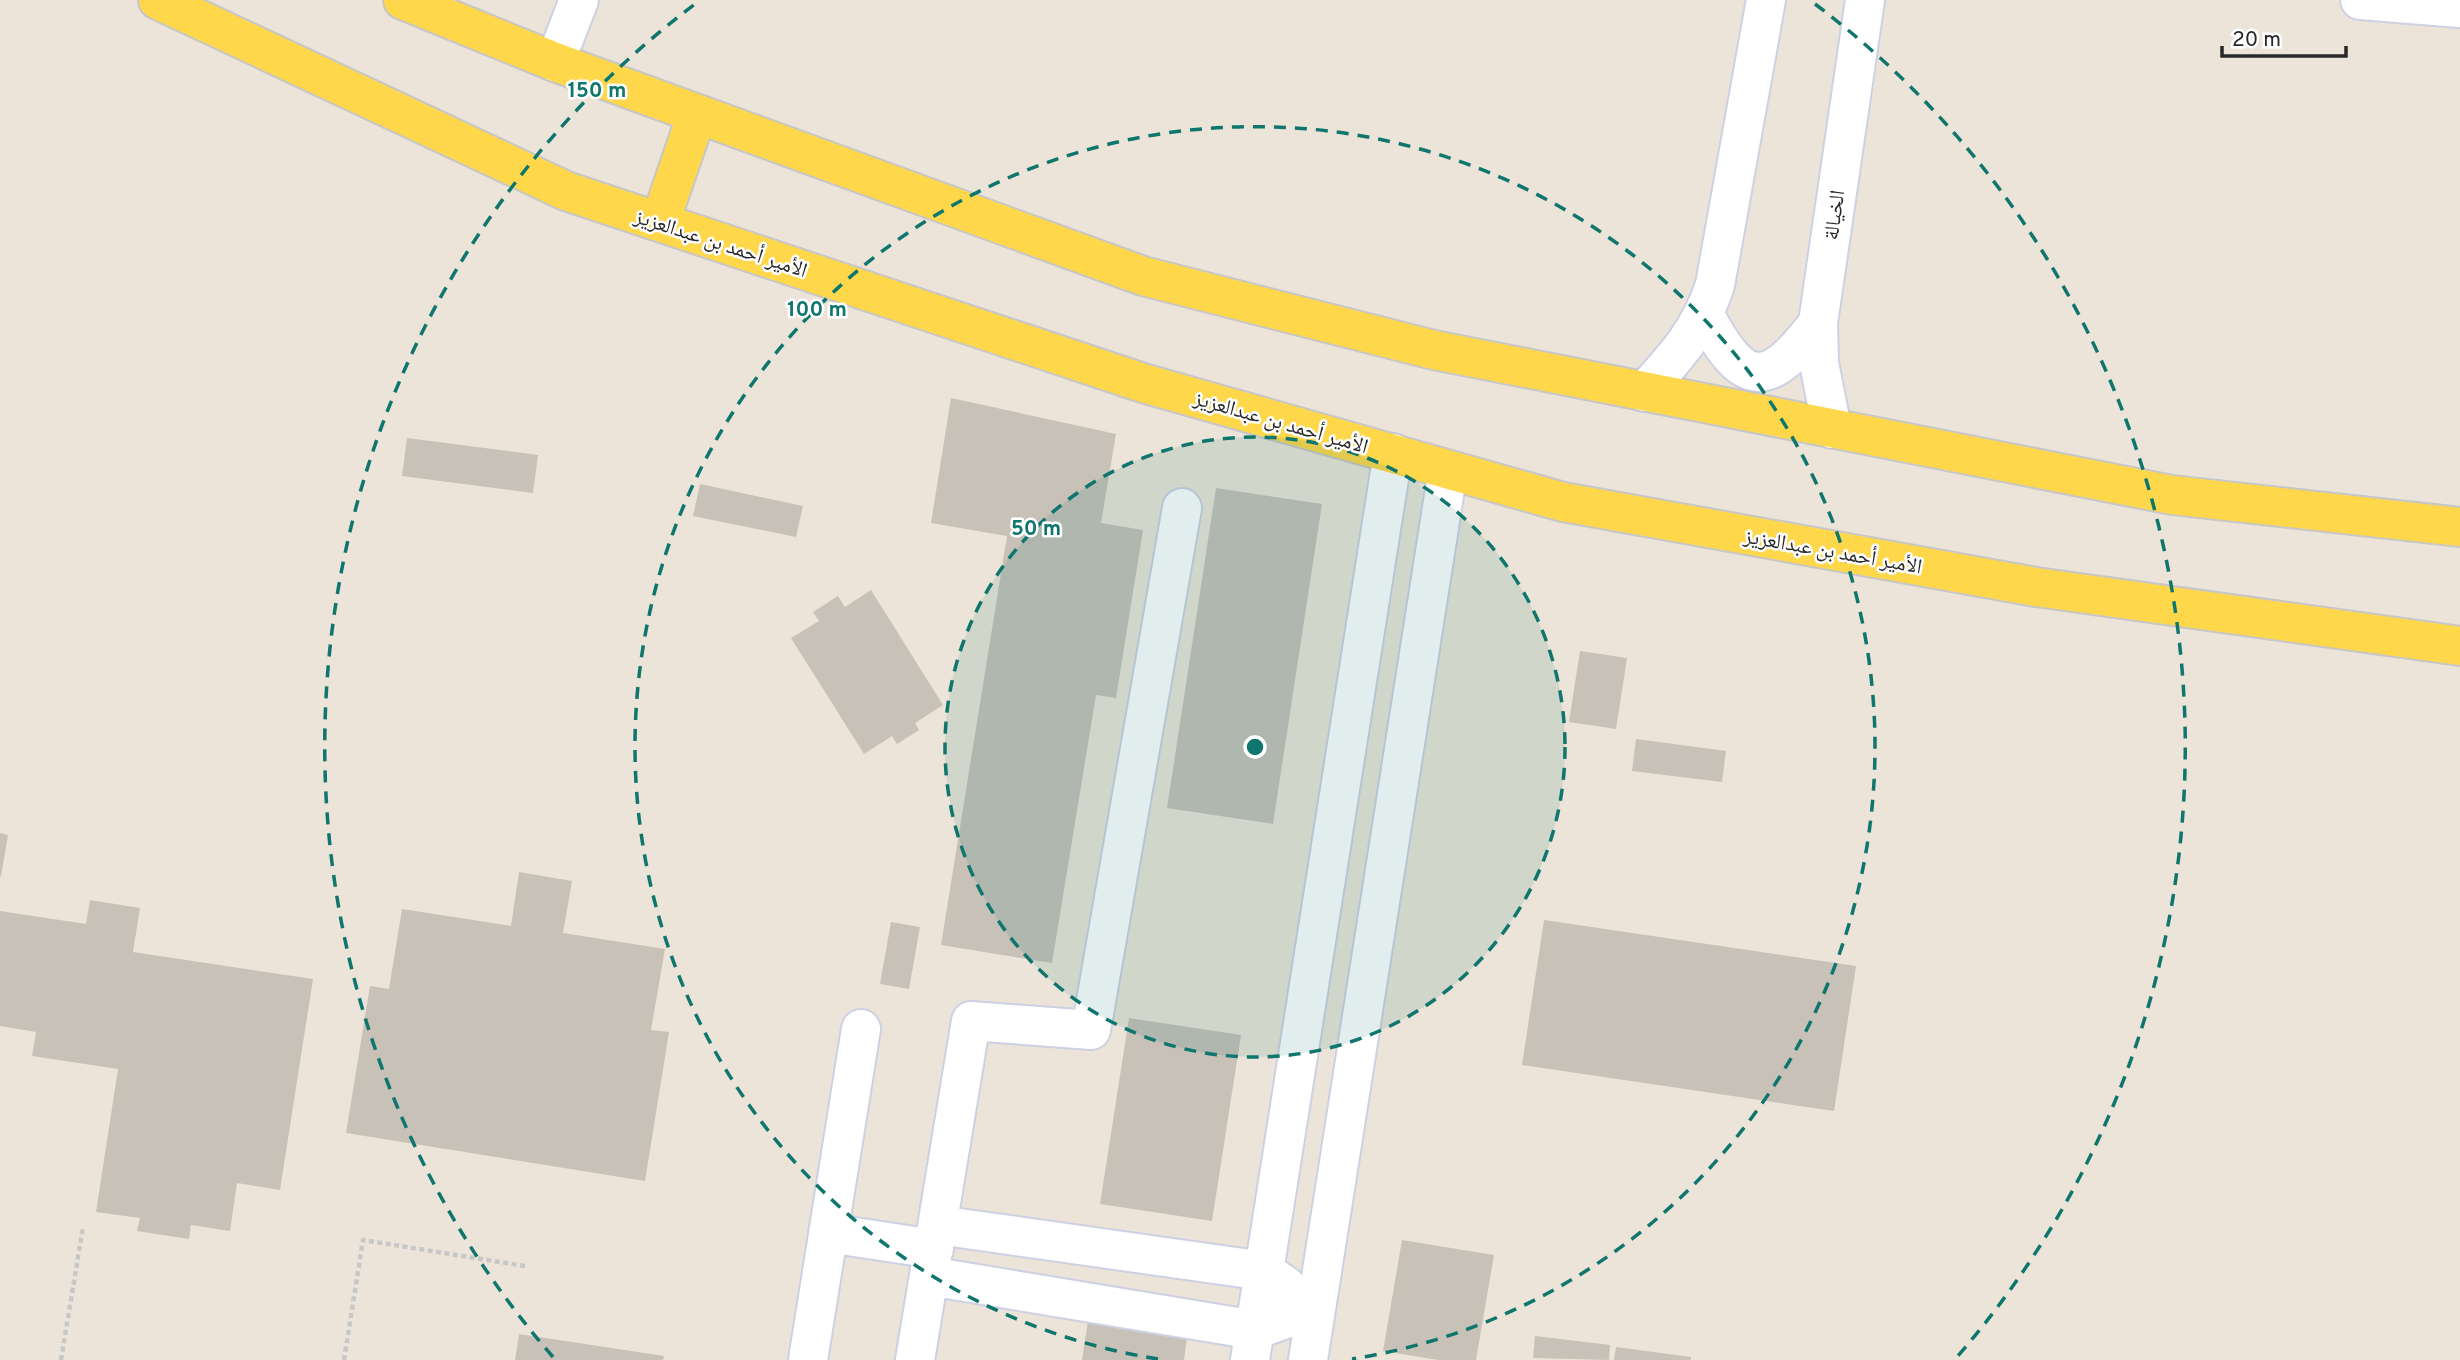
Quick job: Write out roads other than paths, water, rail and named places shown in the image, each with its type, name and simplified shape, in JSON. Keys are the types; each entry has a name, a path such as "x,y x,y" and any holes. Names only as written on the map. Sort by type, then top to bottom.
{"main road":[{"name":"الأمير أحمد بن عبدالعزيز","path":"159,0 566,191 1143,383 1448,470 1563,502 2036,587 2460,646"},
{"path":"403,0 555,62 1143,276 1434,350 2172,495 2460,527"},
{"path":"660,222 696,114"}],"street":[{"path":"555,62 579,0"},
{"path":"1644,392 1690,340 1705,315 1715,285 1766,0"},
{"name":"الخيالة","path":"1832,429 1819,363 1818,323 1865,0"},
{"path":"2368,1 2460,8"},
{"path":"1705,315 1731,357 1746,370 1765,372 1779,367 1793,356 1818,323"},
{"path":"1253,1345 1393,453"},
{"path":"1308,1360 1448,470"},
{"path":"915,1360 971,1021 1091,1030 1182,508"},
{"path":"808,1360 861,1029"},
{"path":"828,1233 934,1250 1264,1270 1316,1308"},
{"path":"934,1250 1253,1345 1316,1308"}]}
